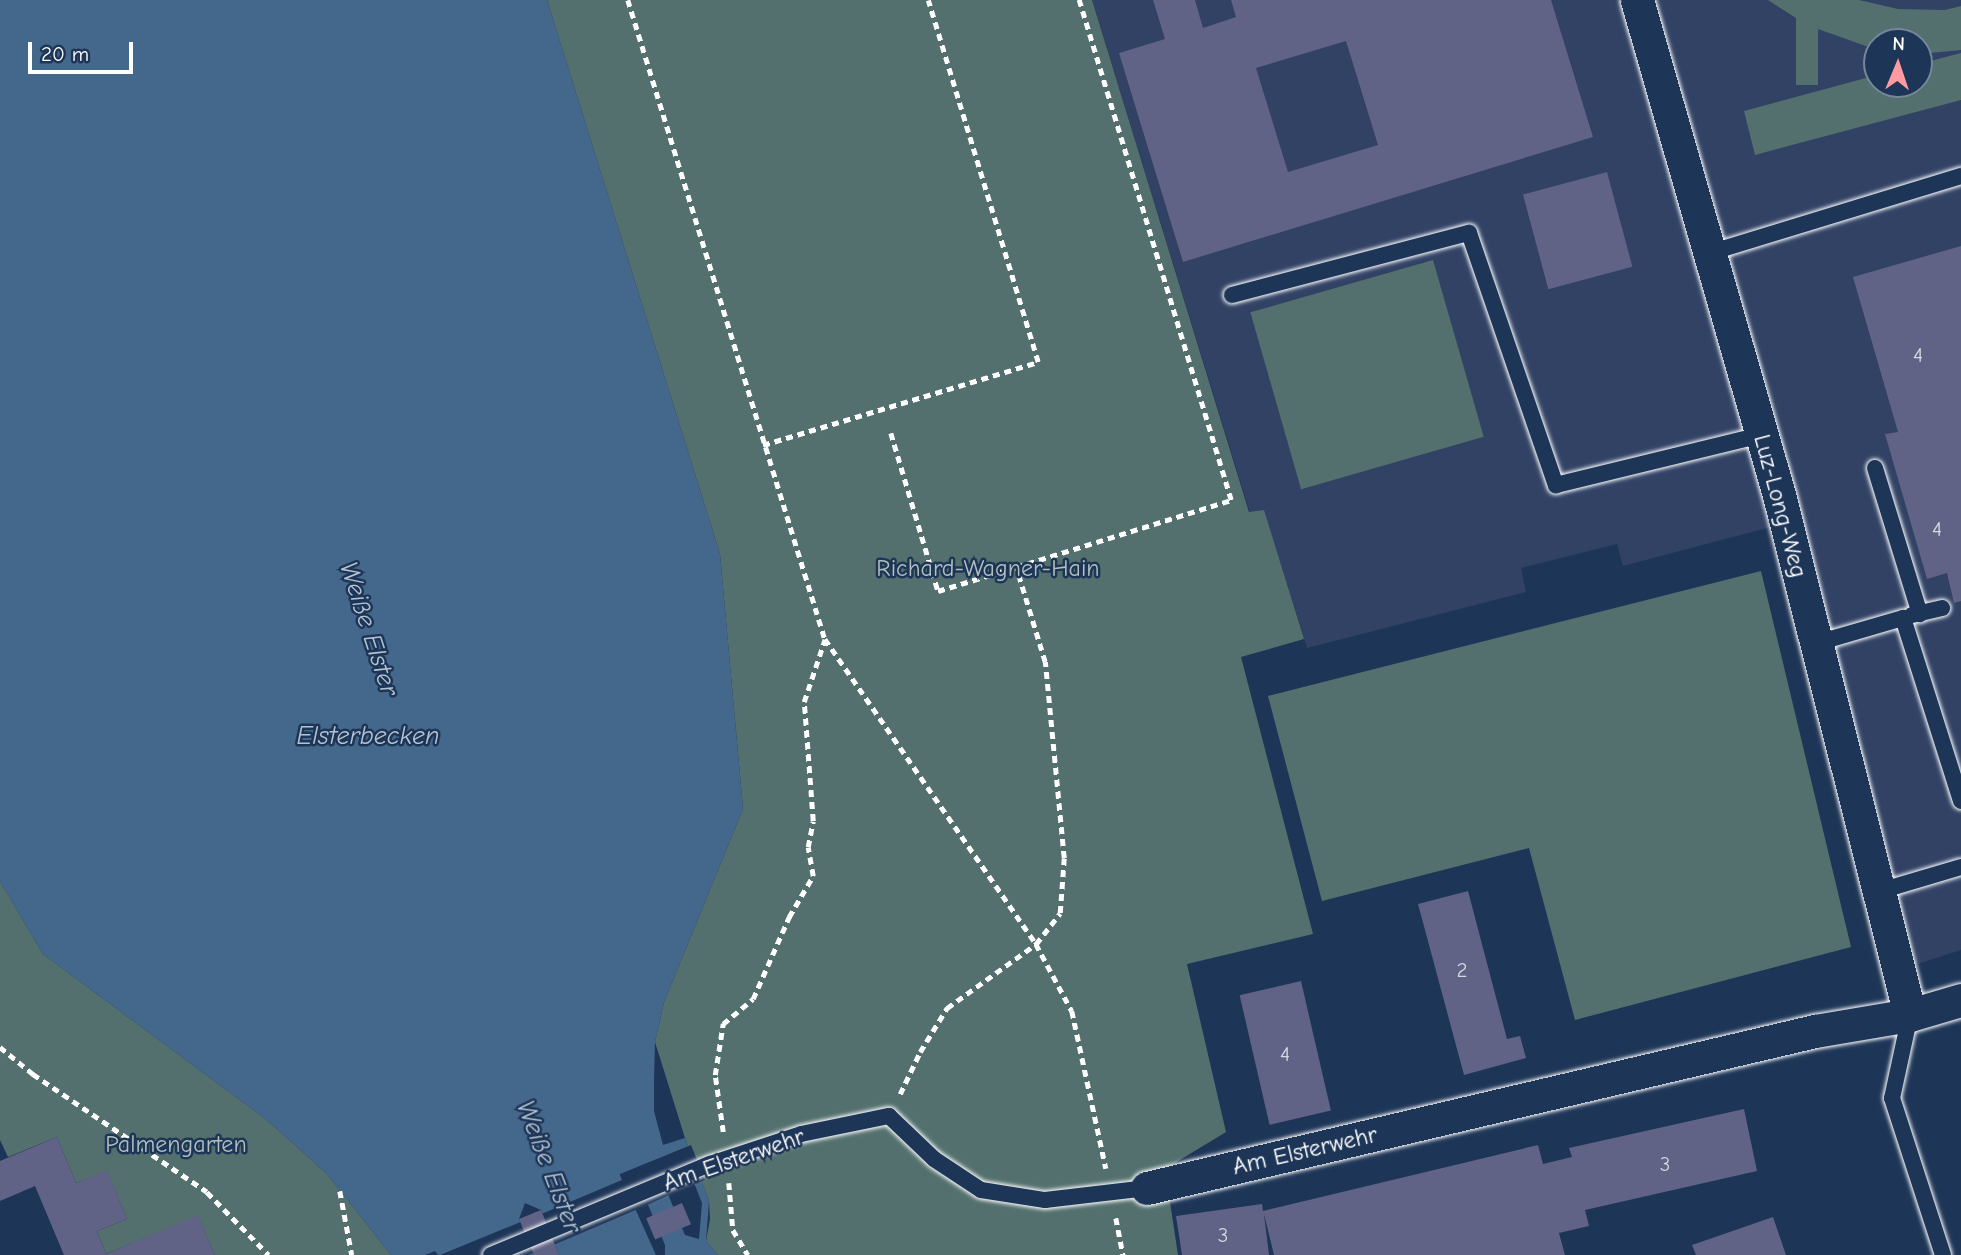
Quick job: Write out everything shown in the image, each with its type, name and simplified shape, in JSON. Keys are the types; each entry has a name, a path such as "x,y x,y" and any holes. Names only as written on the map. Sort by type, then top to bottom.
{"street":[{"name":"Luz-Long-Weg","path":"1637,0 1761,435 1910,1015"},
{"name":"Am Elsterwehr","path":"1147,1188 1815,1031 1910,1015 1961,1000"}],"lane":[{"path":"1709,253 1961,176"},
{"path":"1232,295 1469,233 1556,485 1761,435"},
{"path":"1875,468 1920,614"},
{"path":"1816,643 1942,608"},
{"path":"1903,618 1961,801"},
{"path":"1880,891 1961,867"},
{"path":"1910,1015 1892,1098 1943,1255"},
{"name":"Am Elsterwehr","path":"491,1255 710,1164 801,1134 889,1116 934,1159 981,1190 1045,1200 1147,1188"}],"path":[{"path":"628,0 825,639 1036,944 1072,1011 1123,1255"},
{"path":"763,445 1038,362 928,0"},
{"path":"891,433 938,591 1231,500 1079,0"},
{"path":"889,1116 920,1052 947,1008 1036,944 1060,913 1065,858 1045,662 1016,567"},
{"path":"748,1255 733,1230 727,1159 715,1075 723,1024 753,999 789,917 813,876 808,847 813,821 804,702 825,639"},
{"path":"0,1047 33,1074 207,1192 269,1255"},
{"path":"341,1191 352,1255"}],"shaded area":[{"path":"1092,0 1961,0 1961,950 1914,965 1797,520 1623,566 1617,544 1521,568 1526,592 1307,648 1264,511 1250,513"}],"green space":[{"name":"Richard-Wagner-Hain","path":"547,0 1092,0 1249,512 1264,510 1304,639 1241,657 1313,934 1187,964 1226,1132 1165,1169 1178,1255 718,1255 706,1241 710,1219 709,1201 685,1138 655,1042 664,1002 743,809 720,554"},
{"path":"1768,0 1859,0 1898,9 1945,10 1961,6 1961,50 1933,53 1933,28 1863,28 1863,45 1818,29 1818,85 1796,85 1796,18"},
{"path":"1961,53 1961,100 1755,155 1744,111 1863,79 1863,98 1933,98 1933,60"},
{"path":"1433,260 1484,437 1301,489 1250,312"},
{"path":"1761,571 1851,947 1575,1020 1529,848 1322,901 1268,696"},
{"name":"Palmengarten","path":"0,881 43,954 267,1120 327,1174 391,1255 215,1255 198,1216 106,1254 97,1231 127,1219 107,1171 76,1183 57,1137 8,1157 0,1140"}],"water":[{"name":"Elsterbecken","path":"0,0 547,0 720,554 743,809 664,1002 655,1042 654,1081 654,1111 663,1145 685,1138 709,1201 706,1241 718,1255 665,1255 665,1245 633,1169 620,1175 656,1255 559,1255 541,1210 525,1203 519,1219 534,1255 438,1255 435,1251 425,1255 391,1255 327,1174 267,1120 43,954 0,881","holes":["681,1150 702,1203 699,1239 685,1235 654,1161"]}],"pier":[{"path":"691,1145 705,1180 693,1185 679,1154 658,1163 671,1194 645,1206 632,1173 624,1176 638,1209 551,1246 539,1215 622,1180 620,1174"},
{"path":"523,1221 536,1252 528,1255 440,1255"}],"building":[{"path":"1153,0 1195,0 1203,28 1236,17 1231,0 1551,0 1593,137 1183,262 1119,53 1165,39","holes":["1346,41 1378,145 1288,172 1256,68"]},
{"path":"1607,172 1632,267 1548,289 1523,195"},
{"path":"1961,246 1961,601 1954,603 1947,573 1927,579 1885,434 1898,432 1853,277"},
{"path":"1468,891 1507,1039 1520,1036 1526,1058 1464,1075 1418,904"},
{"path":"1301,981 1331,1111 1270,1125 1240,995"},
{"path":"1744,1109 1757,1171 1585,1210 1589,1226 1559,1233 1565,1255 1274,1255 1264,1214 1269,1255 1182,1255 1176,1216 1262,1204 1263,1211 1538,1145 1543,1164 1572,1157 1569,1148"},
{"path":"57,1137 76,1183 107,1170 127,1219 97,1231 106,1254 198,1215 215,1255 64,1255 35,1186 0,1201 0,1161"},
{"path":"682,1203 691,1224 655,1239 646,1218"},
{"path":"541,1210 559,1255 534,1255 519,1219"},
{"path":"1773,1217 1786,1255 1696,1255 1692,1245"}],"water label":[{"name":"Weiße Elster","path":"368,629"},
{"name":"Weiße Elster","path":"548,1167"}]}
